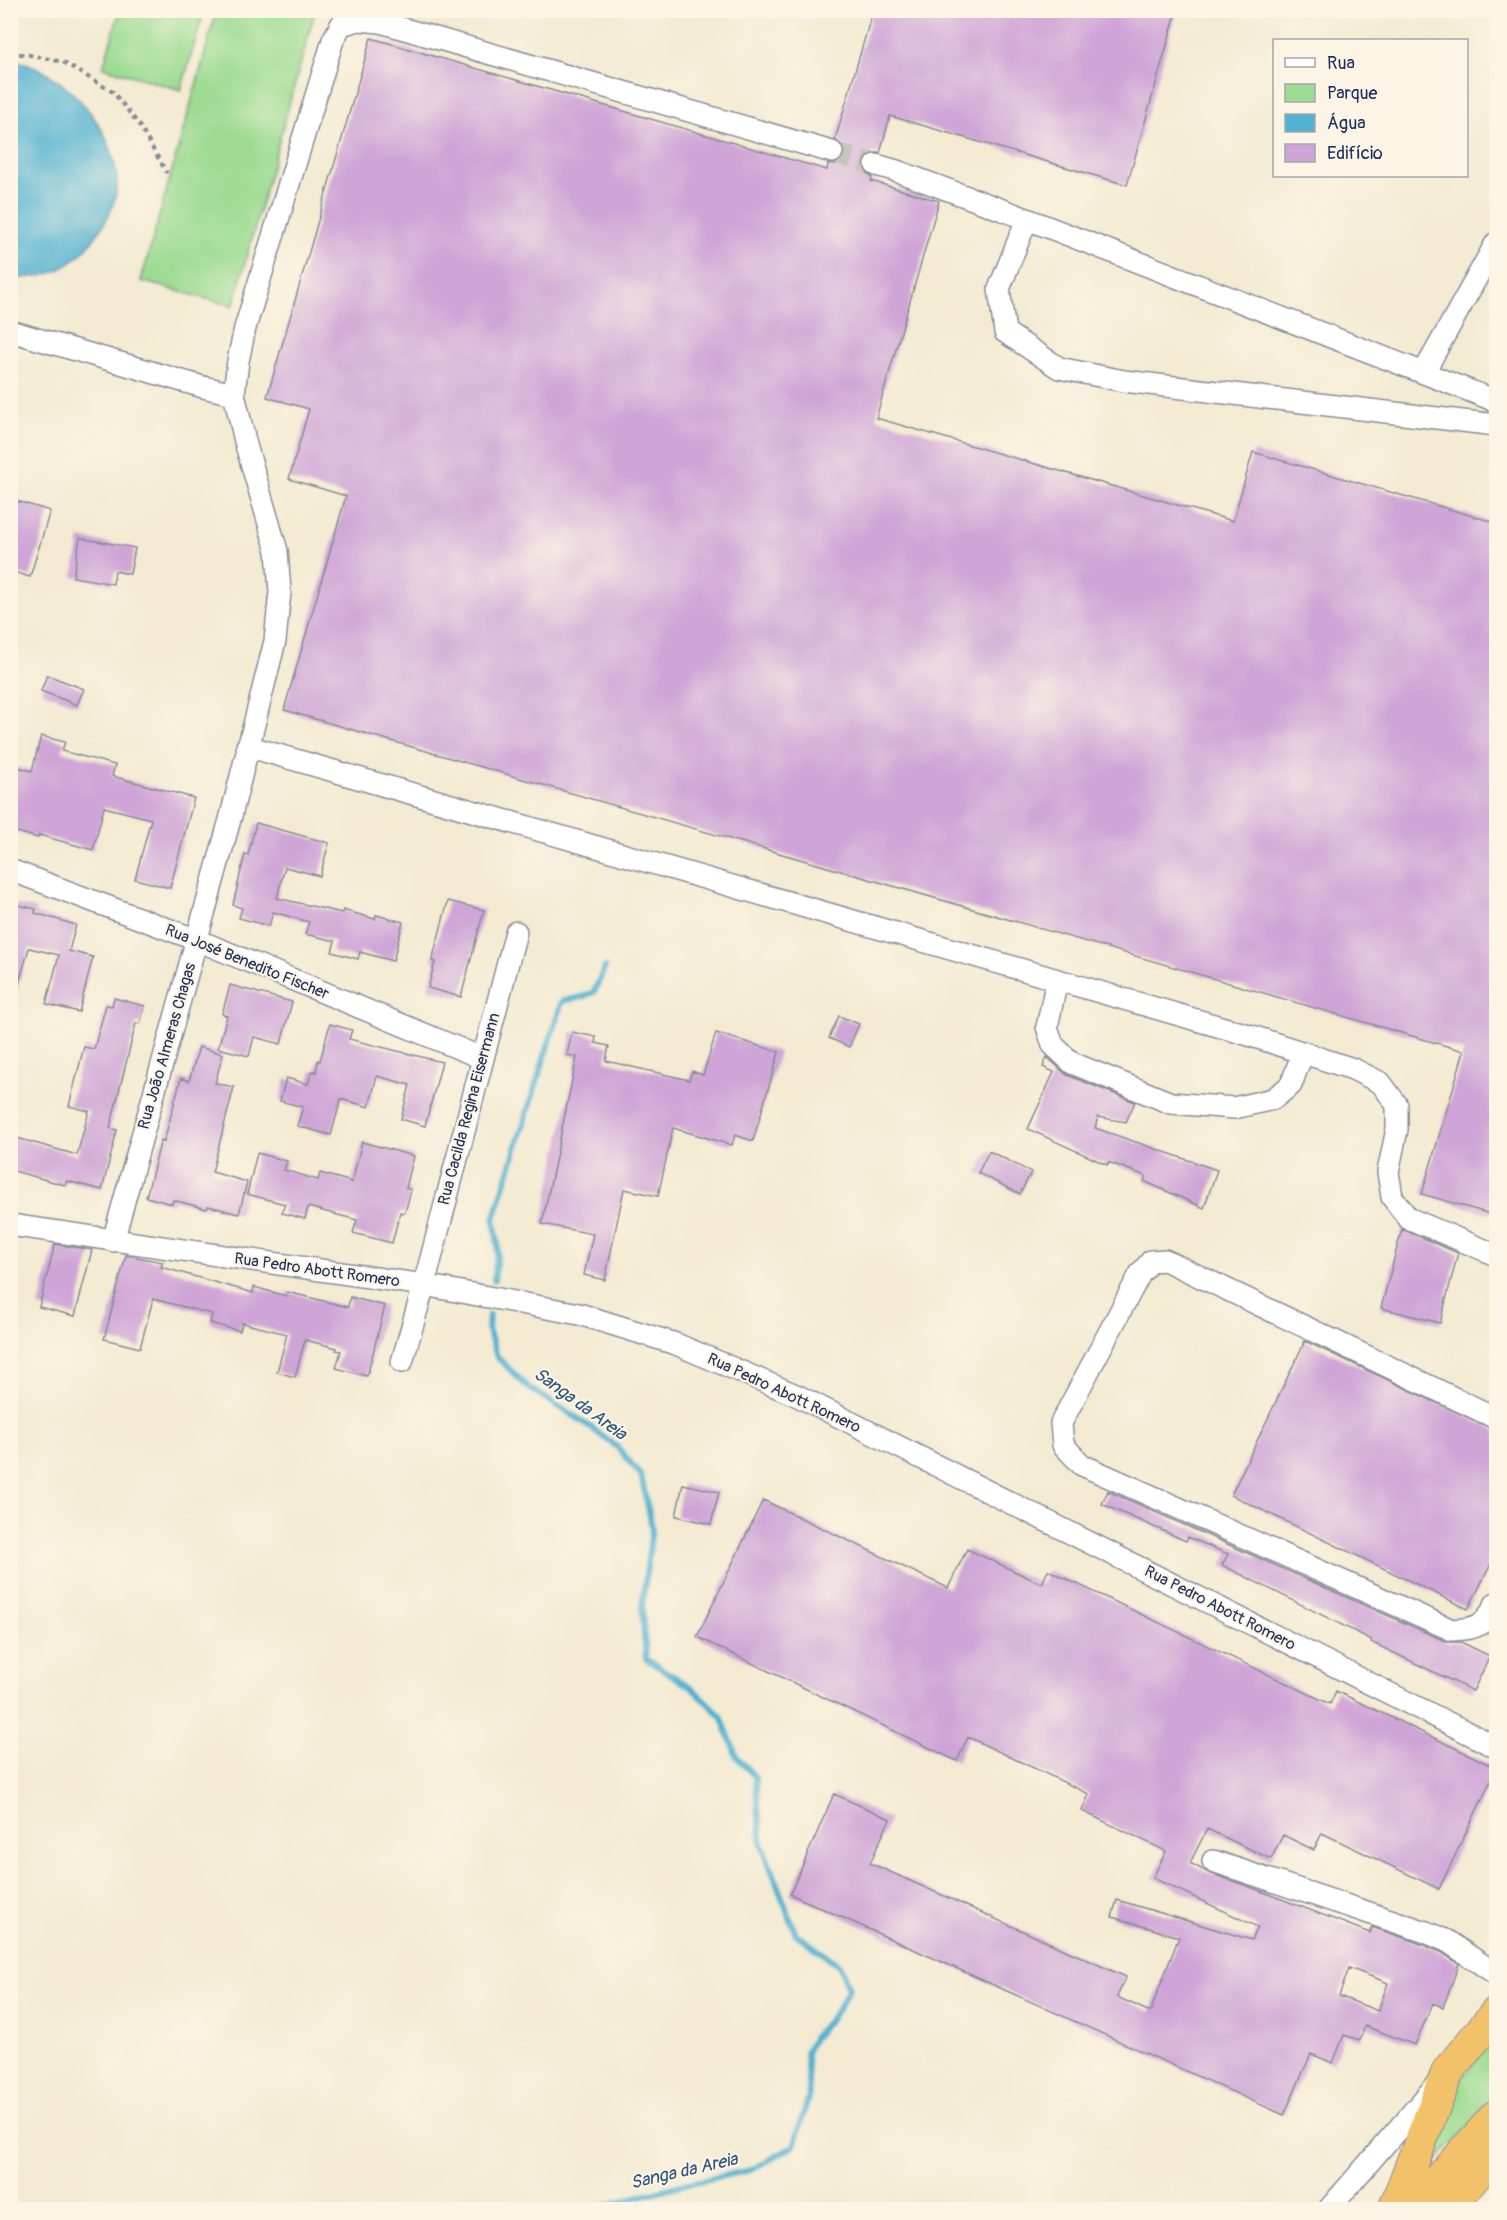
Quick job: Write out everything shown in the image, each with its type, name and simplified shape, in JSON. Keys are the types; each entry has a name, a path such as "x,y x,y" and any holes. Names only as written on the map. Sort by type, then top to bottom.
{"highway":[{"path":"1394,2210 1448,2071 1497,2013"},
{"path":"1412,2210 1497,2116"},
{"path":"1447,2210 1497,2151"}],"street":[{"path":"10,331 234,394 245,328 333,40 341,25 359,20 380,22 832,152"},
{"path":"876,165 1027,219 1497,401"},
{"path":"1027,219 999,289 1005,332 1059,368 1124,381 1497,425"},
{"path":"1424,372 1497,243"},
{"name":"Rua João Almeras Chagas","path":"113,1241 231,816 275,641 280,591 277,551 246,445 234,394"},
{"path":"247,746 1058,980 1303,1052 1353,1069 1381,1083 1397,1105 1397,1129 1388,1172 1392,1197 1408,1218 1497,1255"},
{"name":"Rua José Benedito Fischer","path":"10,870 197,940 482,1058"},
{"name":"Rua Cacilda Regina Eisermann","path":"402,1362 516,932"},
{"path":"1058,980 1047,1027 1053,1046 1072,1063 1171,1103 1234,1108 1273,1099 1291,1085 1303,1052"},
{"name":"Rua Pedro Abott Romero","path":"10,1225 424,1285 579,1314 676,1344 808,1402 1497,1747"},
{"path":"1497,1418 1165,1260 1151,1261 1140,1274 1061,1423 1063,1444 1082,1465 1452,1630 1475,1629 1491,1615 1497,1603"},
{"path":"1213,1861 1426,1932 1447,1941 1497,1974"},
{"path":"1328,2210 1448,2071"}],"path":[{"path":"10,54 26,54 63,62 113,92 159,155 167,173"},
{"path":"10,177 16,174"}],"green space":[{"path":"217,10 297,11 314,15 233,306 141,281"},
{"path":"120,11 204,11 181,90 103,67"},
{"path":"1496,2032 1496,2094 1471,2124 1425,2170 1447,2099"}],"water":[{"path":"11,60 26,63 47,74 67,88 85,106 106,139 117,177 117,189 109,214 86,249 61,269 26,278 11,277"}],"building":[{"path":"873,10 1177,10 1127,185 890,116 880,153 872,153 864,161 864,168 872,177 871,181 939,201 876,418 1233,521 1253,452 1497,523 1497,1216 1422,1194 1464,1051 284,710 346,496 289,479 309,409 267,397 371,38 827,170 828,164 836,164 844,156 844,148 835,140"},
{"path":"10,499 50,511 30,577 10,571"},
{"path":"80,538 135,548 130,574 115,571 113,584 73,577"},
{"path":"47,675 84,689 77,705 41,691"},
{"path":"41,736 65,742 62,751 115,765 112,776 194,798 170,888 135,879 151,819 104,807 93,850 39,835 38,838 10,830 10,765 32,771"},
{"path":"256,823 329,843 320,876 285,867 277,898 342,913 343,910 375,919 376,915 403,922 393,961 360,952 358,959 332,952 335,941 305,934 309,922 273,912 269,926 239,918 242,908 233,905 245,854 248,855"},
{"path":"448,901 484,910 461,997 428,988 435,962 432,961"},
{"path":"10,903 36,909 35,913 76,925 69,951 93,957 79,1012 46,1004 59,955 29,948 15,997 10,996"},
{"path":"230,985 292,1002 281,1044 254,1037 249,1056 218,1048 227,1016 222,1014"},
{"path":"114,998 145,1006 140,1024 136,1023 110,1128 117,1130 102,1190 67,1181 65,1185 10,1170 10,1136 77,1155 89,1111 69,1106 84,1047 94,1049 106,1005 112,1006"},
{"path":"839,1016 859,1024 849,1047 829,1038"},
{"path":"330,1024 352,1030 349,1039 442,1062 425,1126 401,1119 410,1085 377,1076 369,1107 341,1099 331,1135 297,1126 303,1107 280,1101 286,1078 308,1084 312,1071 316,1072"},
{"path":"572,1032 596,1037 595,1043 609,1046 606,1061 689,1080 692,1071 703,1075 716,1033 779,1052 753,1141 735,1135 732,1145 673,1128 658,1196 624,1189 605,1280 584,1275 593,1234 542,1224 577,1057 567,1055"},
{"path":"199,1047 223,1054 215,1083 234,1087 212,1172 247,1182 239,1214 208,1206 207,1209 173,1200 172,1204 146,1197 181,1078 189,1081"},
{"path":"1047,1057 1067,1075 1135,1102 1126,1122 1098,1117 1095,1128 1217,1170 1204,1208 1144,1181 1146,1176 1108,1162 1107,1165 1028,1129 1054,1072 1043,1067"},
{"path":"362,1142 414,1156 406,1188 411,1190 405,1213 400,1212 392,1243 353,1233 357,1220 308,1207 305,1219 282,1213 285,1204 247,1194 257,1153 287,1161 284,1170 318,1180 320,1173 352,1182"},
{"path":"989,1151 1031,1172 1020,1194 978,1173"},
{"path":"1402,1229 1458,1253 1440,1323 1381,1308"},
{"path":"55,1244 92,1250 75,1316 39,1307"},
{"path":"126,1255 163,1262 161,1267 253,1293 254,1287 286,1296 287,1292 348,1307 350,1297 385,1306 367,1376 336,1368 341,1351 336,1350 337,1348 305,1340 295,1377 277,1372 287,1334 242,1323 240,1331 210,1323 212,1314 153,1299 140,1348 104,1339"},
{"path":"1305,1341 1497,1431 1497,1552 1468,1609 1231,1495"},
{"path":"683,1484 719,1492 711,1524 676,1516"},
{"path":"1108,1491 1447,1642 1461,1642 1490,1656 1473,1691 1371,1642 1372,1640 1222,1565 1228,1554 1188,1537 1186,1541 1102,1504"},
{"path":"763,1500 948,1588 967,1549 1042,1584 1048,1570 1330,1704 1336,1691 1497,1768 1439,1889 1322,1833 1314,1850 1283,1835 1271,1859 1207,1829 1190,1863 1209,1873 1370,1933 1372,1927 1441,1952 1459,1964 1443,2007 1433,2003 1415,2045 1365,2026 1360,2040 1344,2035 1333,2063 1311,2054 1284,2115 790,1894 834,1794 890,1819 870,1863 1126,1977 1117,1997 1150,2012 1179,1937 1112,1917 1117,1900 1252,1940 1258,1927 1153,1878 1166,1851 1082,1811 1089,1794 968,1737 957,1761 697,1637","holes":["1349,1968 1388,1983 1378,2011 1339,1996"]}],"waterway":[{"name":"Sanga da Areia","path":"494,1280 498,1246 494,1219 562,1001 594,992 605,967"},
{"name":"Sanga da Areia","path":"489,1315 488,1329 497,1357 529,1388 582,1421 617,1447 641,1475 652,1528 642,1607 646,1659 691,1687 721,1716 737,1757 755,1777 762,1845 796,1934 839,1965 849,1988 837,2011 813,2038 806,2053 809,2095 794,2146 751,2170 685,2184 588,2210"}],"tunnel":[{"path":"832,152 876,165"}]}
